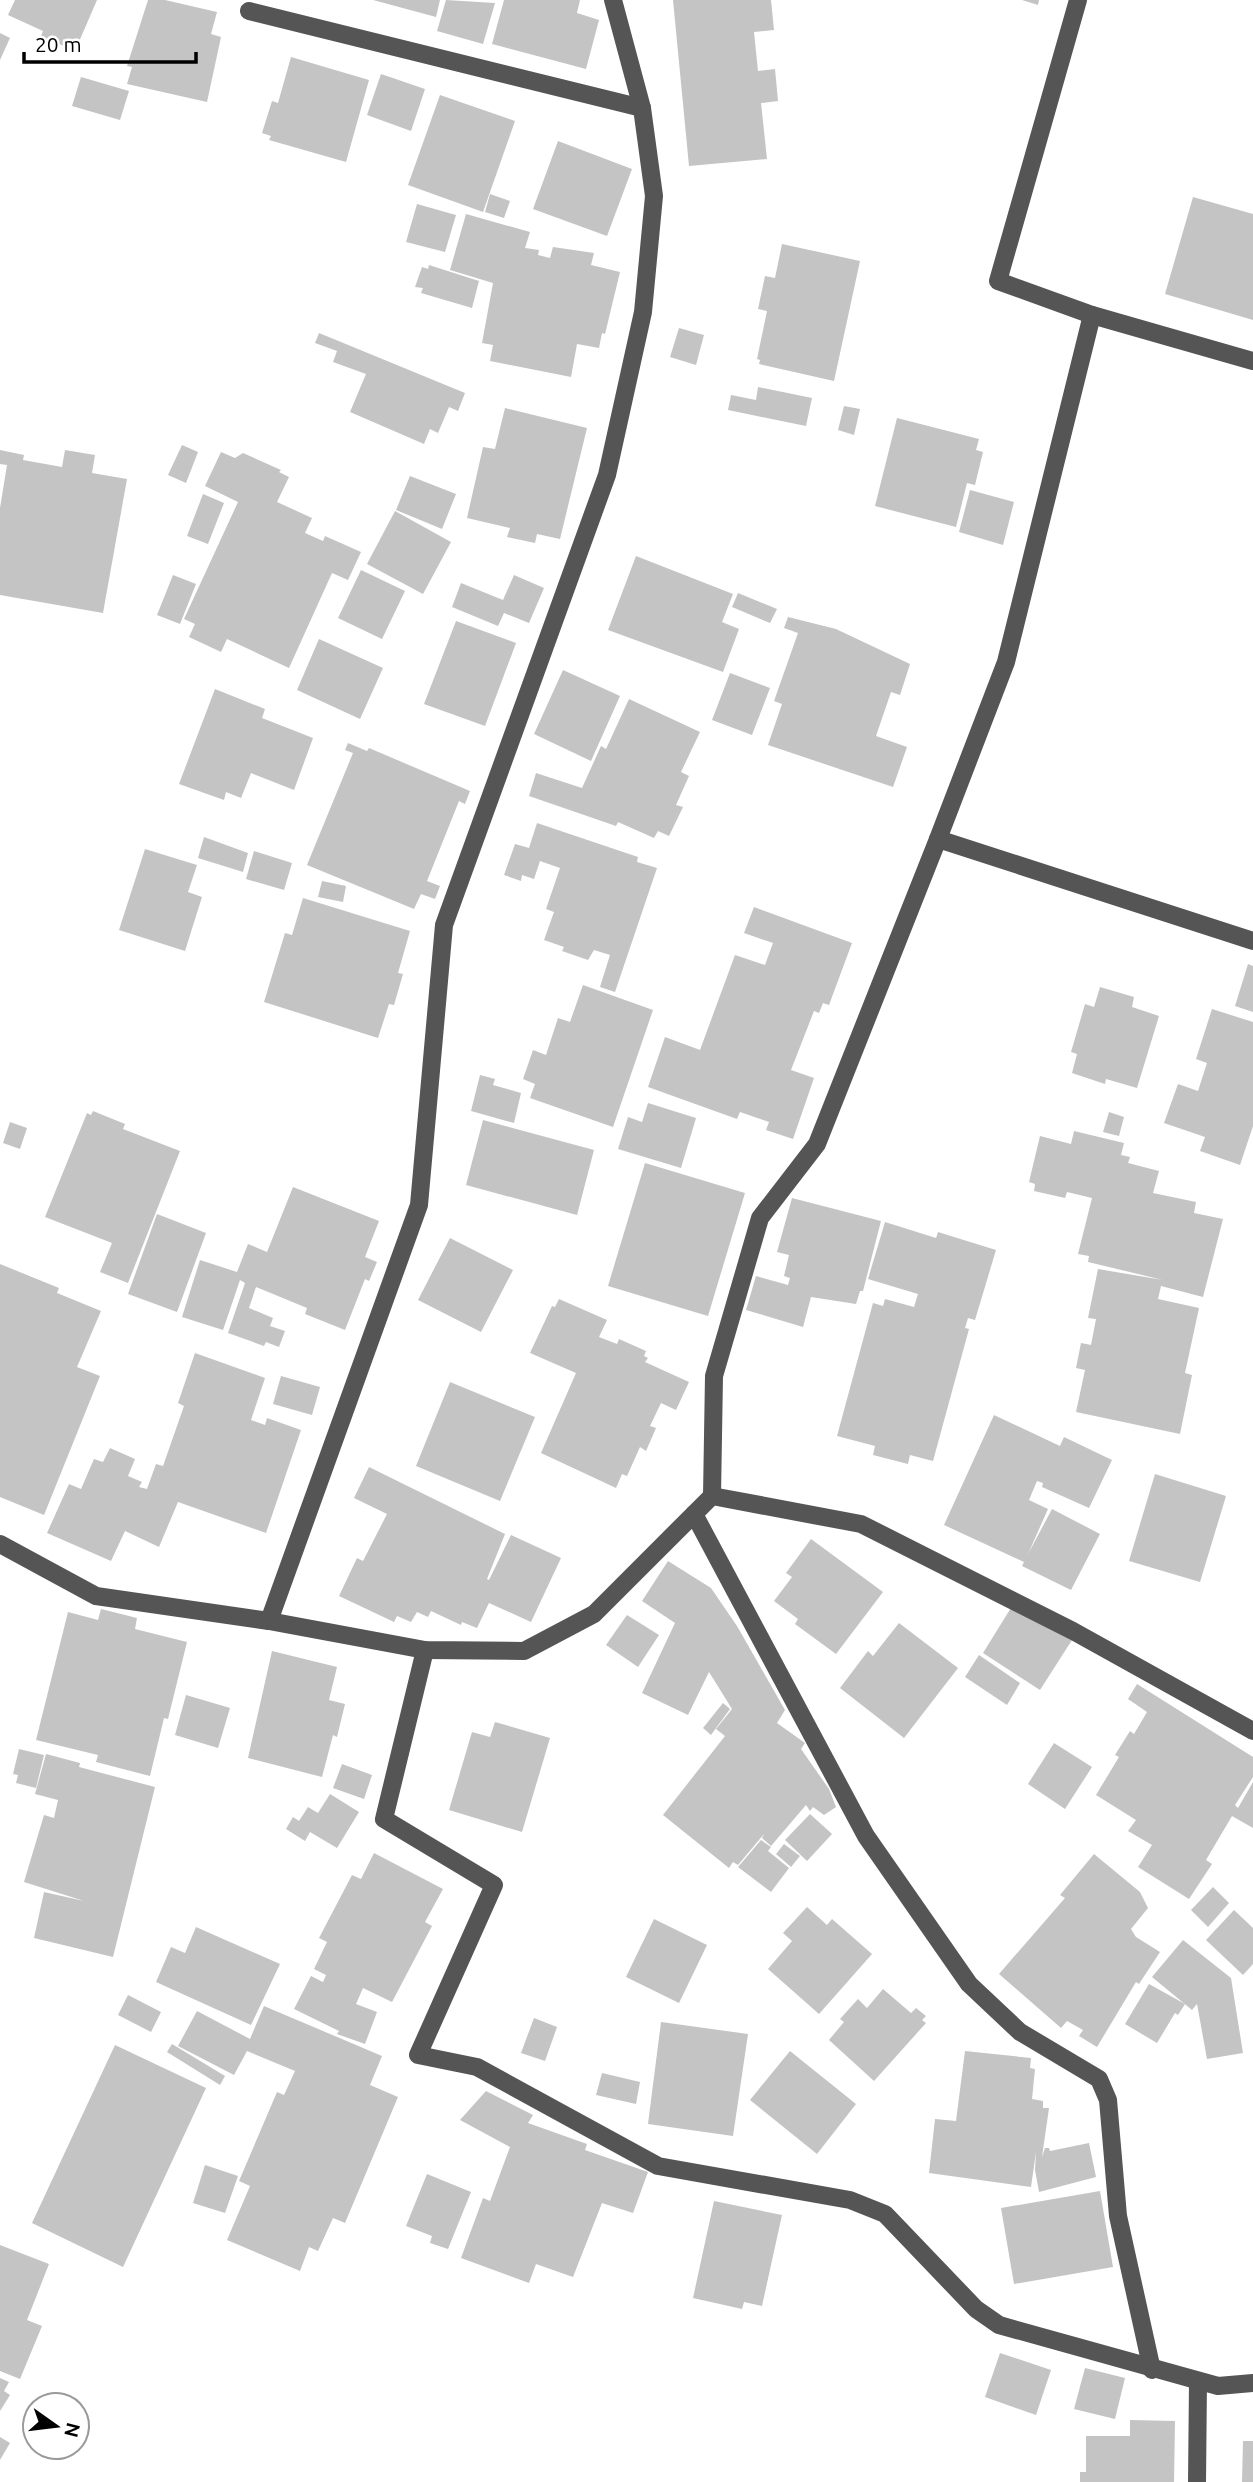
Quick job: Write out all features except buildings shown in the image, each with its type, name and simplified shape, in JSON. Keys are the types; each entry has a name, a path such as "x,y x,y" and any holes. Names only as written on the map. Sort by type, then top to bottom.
{"street":[{"path":"269,1621 419,1205 444,925 607,475 643,312 654,196 642,108 613,0"},
{"path":"1078,0 998,281 1092,316 1253,361"},
{"path":"249,11 642,108"},
{"path":"0,1544 96,1596 269,1621 425,1650 524,1651 594,1614 712,1496 714,1376 760,1218 817,1144 1006,663 1092,316"},
{"path":"938,839 1253,941"},
{"path":"712,1496 861,1524 1073,1631 1253,1731"},
{"path":"694,1514 866,1836 969,1984 1020,2032 1099,2079 1108,2100 1118,2216 1152,2370"},
{"path":"425,1650 384,1819 494,1885 418,2055 477,2067 658,2166 850,2200 885,2214 976,2309 999,2325 1152,2370 1219,2386 1253,2384"},
{"path":"1197,2482 1198,2381"}]}
